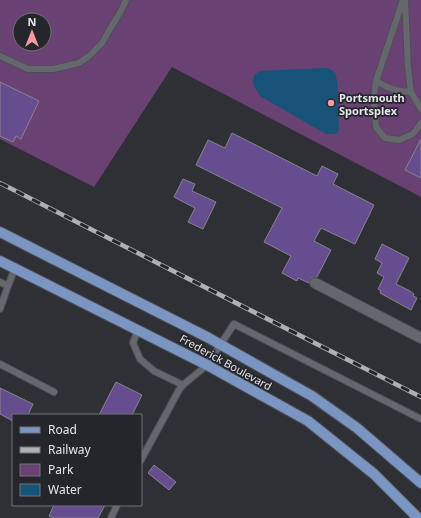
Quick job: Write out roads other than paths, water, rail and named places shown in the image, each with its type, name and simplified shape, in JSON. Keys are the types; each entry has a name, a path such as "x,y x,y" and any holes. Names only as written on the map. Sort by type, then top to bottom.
{"main road":[{"name":"Frederick Boulevard","path":"0,232 221,345 312,396 358,428 421,483"},
{"name":"Frederick Boulevard","path":"0,261 207,365 308,422 374,474 418,518"}],"street":[{"path":"314,283 421,338"}],"lane":[{"path":"0,56 28,69 53,69 79,63 89,56 102,43 126,0"},
{"path":"404,0 376,81 374,97 376,126 385,138 399,140 413,134 421,123"},
{"path":"404,0 411,92 421,109"},
{"path":"376,81 387,88 400,92 411,92"},
{"path":"0,308 15,268"},
{"path":"0,282 8,286"},
{"path":"142,458 179,390 207,365 234,324 421,419"},
{"path":"138,329 133,343 140,359 154,371 183,385"},
{"path":"0,364 54,392"},
{"path":"111,518 117,506"}],"water":[{"path":"324,68 333,71 336,77 339,130 336,134 326,134 260,96 253,83 254,76 260,71"}],"railway":[{"path":"0,183 421,397"}],"place":[{"name":"Portsmouth Sportsplex","path":"331,103"}]}
